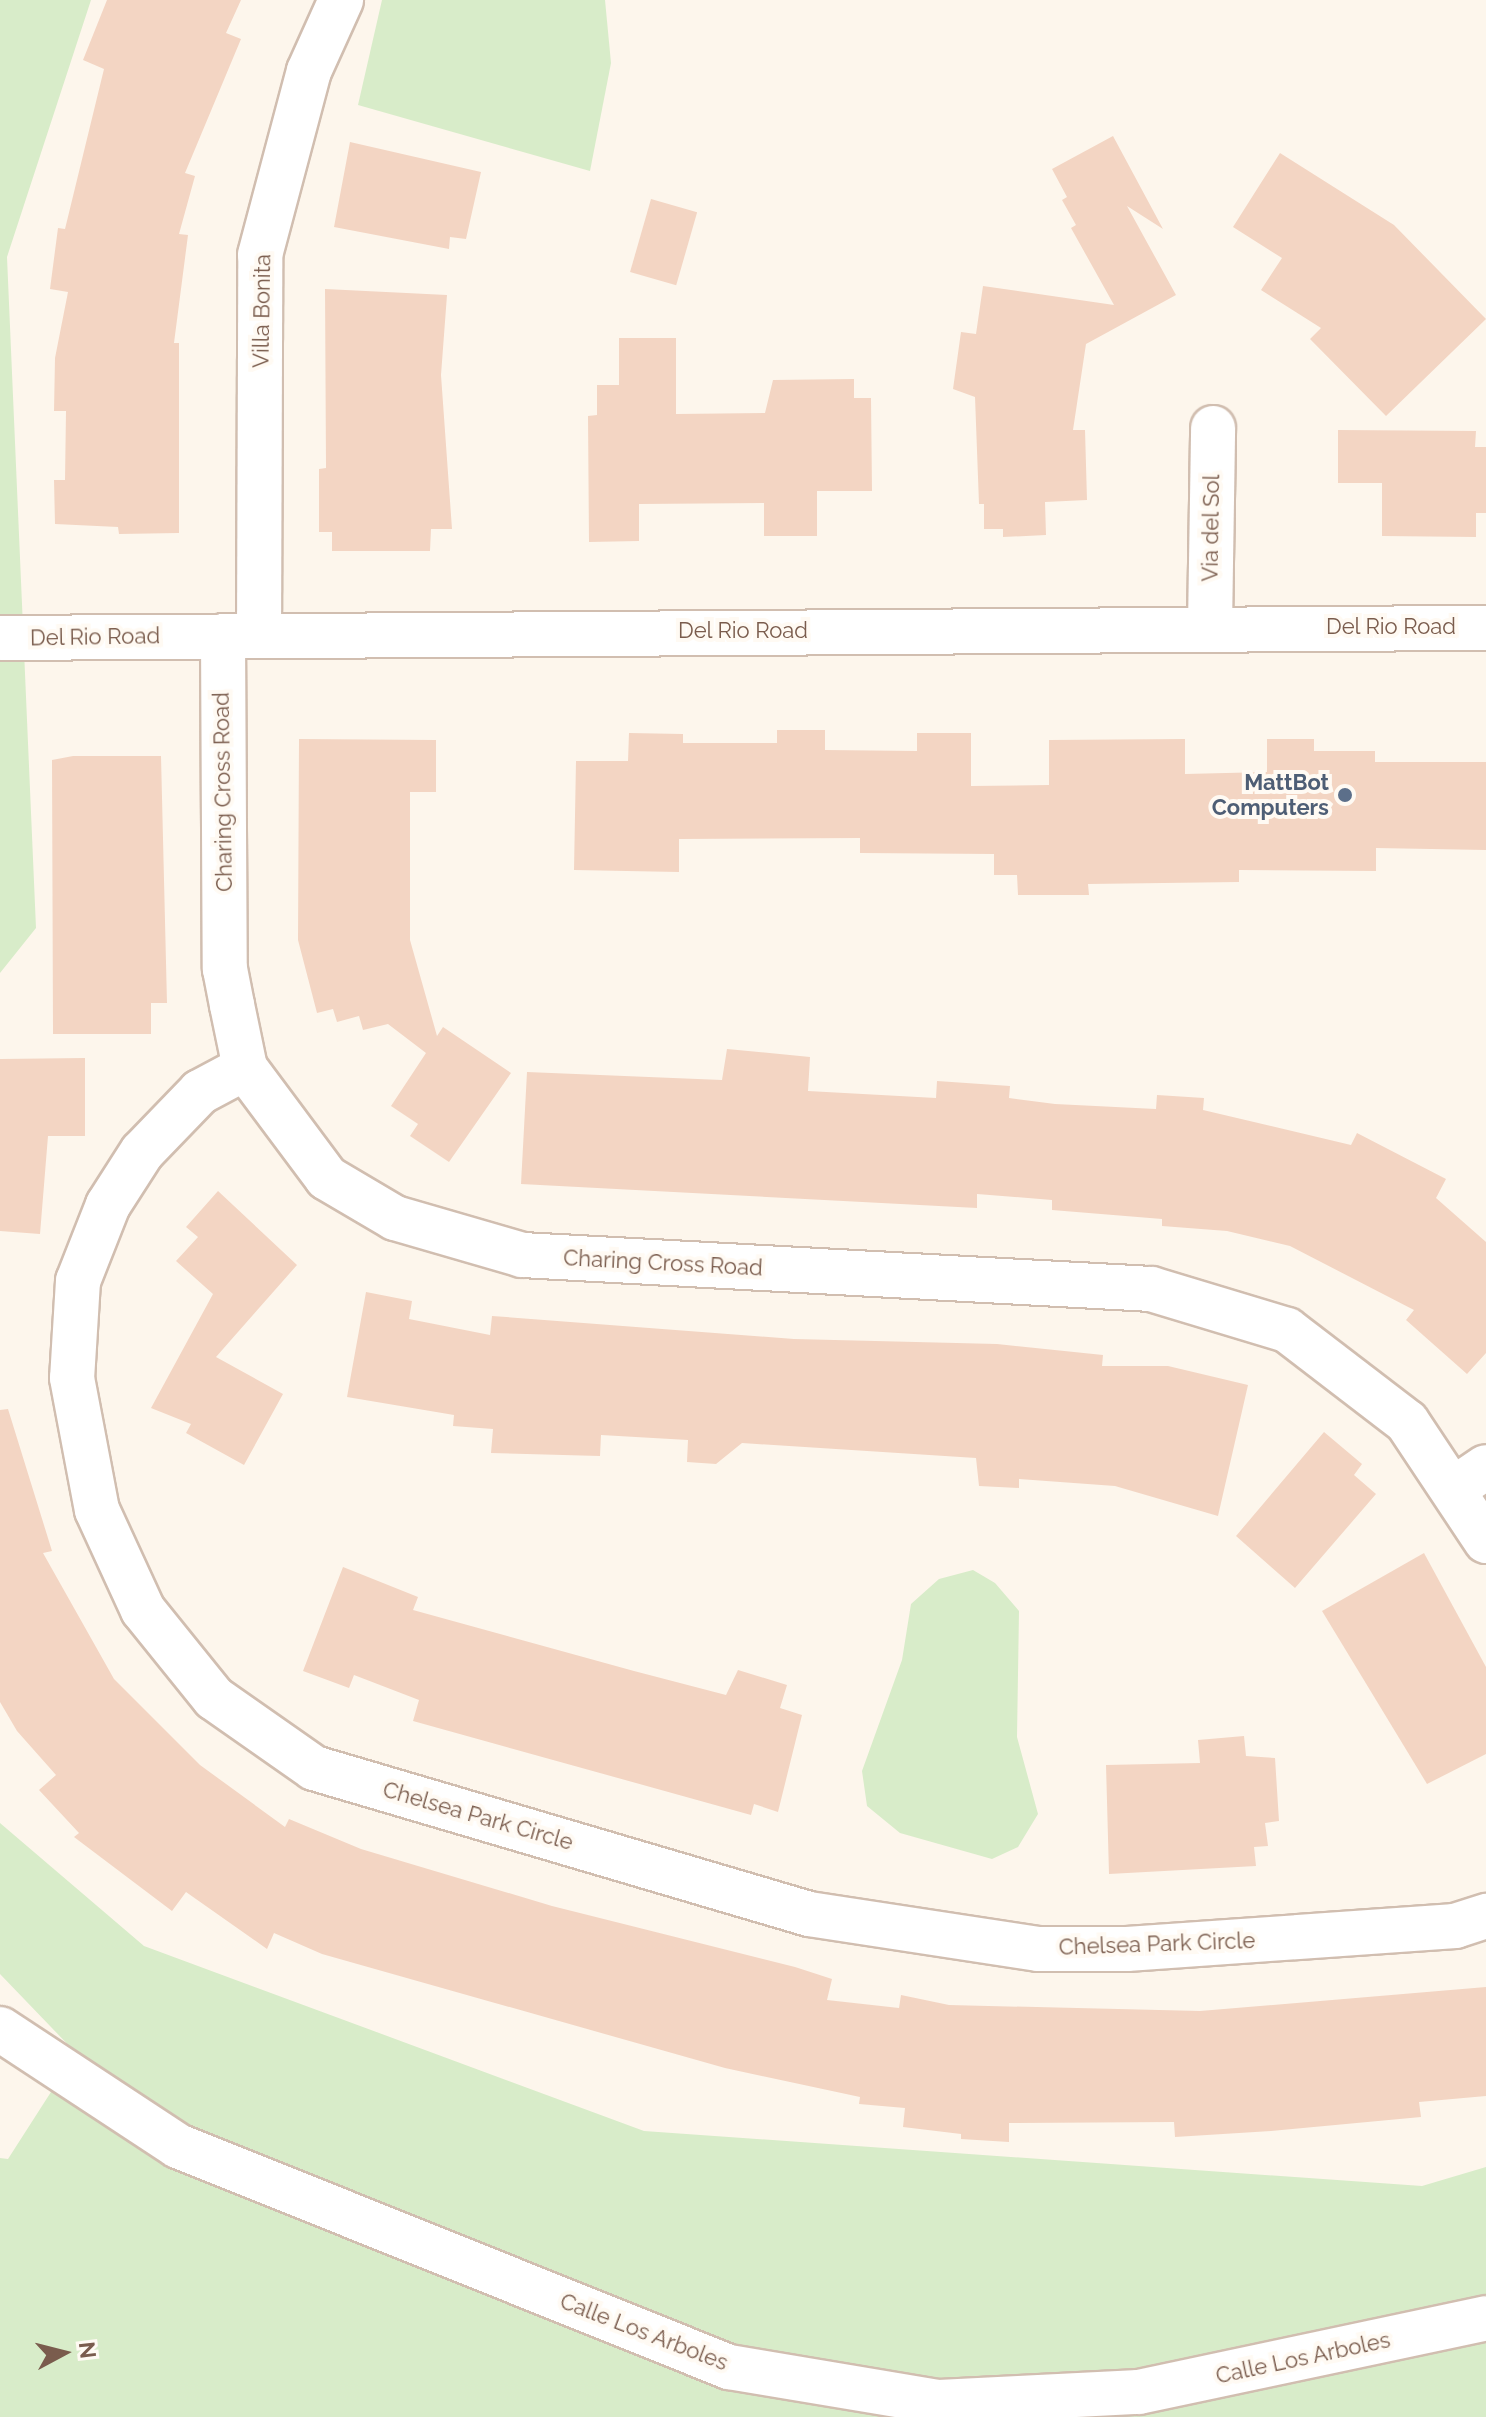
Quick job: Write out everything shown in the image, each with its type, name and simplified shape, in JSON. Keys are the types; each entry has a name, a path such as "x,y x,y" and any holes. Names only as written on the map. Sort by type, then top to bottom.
{"street":[{"name":"Villa Bonita","path":"241,636 260,255 309,71 341,0"},
{"name":"Via del Sol","path":"1210,627 1213,428"},
{"name":"Del Rio Road","path":"0,638 1210,627 1486,628"},
{"name":"Charing Cross Road","path":"241,636 225,969 245,1068 327,1178 395,1218 522,1255 1151,1289 1287,1330 1407,1422 1470,1477 1486,1541"},
{"name":"Chelsea Park Circle","path":"245,1068 200,1092 142,1152 108,1205 78,1281 72,1378 97,1510 143,1610 214,1698 314,1768 809,1914 1038,1949 1127,1949 1455,1926 1486,1916"},
{"name":"Calle Los Arboles","path":"0,2029 178,2146 729,2367 939,2402 1139,2392 1486,2318"}],"green space":[{"path":"0,0 91,0 7,257 36,928 0,973"},
{"path":"382,0 605,0 611,63 590,171 358,105"},
{"path":"973,1570 995,1583 1019,1611 1017,1737 1038,1814 1018,1847 992,1859 900,1833 867,1806 862,1771 902,1660 911,1604 939,1579"},
{"path":"0,1823 144,1946 644,2131 1422,2186 1486,2167 1486,2417 0,2417 0,2158 8,2159 76,2053 0,1974"}],"building":[{"path":"107,0 241,0 226,33 241,39 185,173 195,176 179,234 188,235 174,343 179,343 179,533 119,534 118,527 55,524 54,480 65,480 66,411 54,411 55,358 68,292 50,289 58,228 65,229 104,69 83,60"},
{"path":"1113,136 1163,229 1127,206 1176,295 1086,344 1073,430 1085,430 1087,500 1045,502 1046,535 1003,537 1003,529 984,529 984,504 979,504 975,397 953,389 961,332 976,334 983,286 1114,305 1071,228 1076,225 1062,200 1067,197 1052,169"},
{"path":"350,142 481,172 466,239 450,237 449,249 334,227"},
{"path":"1280,153 1394,225 1486,319 1386,416 1310,339 1321,328 1261,290 1282,258 1233,227"},
{"path":"651,199 697,212 676,285 630,272"},
{"path":"325,289 447,295 441,375 452,529 431,529 430,551 332,551 332,532 319,532 319,469 326,468"},
{"path":"619,338 676,338 676,414 765,413 773,380 854,379 854,398 871,398 872,491 817,491 817,536 764,536 764,503 639,504 639,541 589,542 588,416 597,415 597,385 619,385"},
{"path":"1338,430 1476,431 1475,447 1486,447 1486,513 1476,513 1476,537 1382,536 1382,483 1338,483"},
{"path":"777,730 825,730 825,750 917,751 917,733 971,733 971,786 1049,785 1049,740 1185,739 1185,774 1267,772 1267,739 1314,739 1314,751 1375,751 1375,762 1486,762 1486,850 1376,848 1376,871 1239,870 1239,882 1088,884 1089,895 1018,895 1017,875 994,875 994,854 860,853 860,838 679,839 679,872 574,870 576,761 628,761 629,733 683,734 683,743 777,743"},
{"path":"299,739 436,740 436,792 410,792 410,940 437,1036 443,1027 511,1073 449,1162 410,1136 418,1124 391,1106 426,1053 388,1024 363,1030 359,1016 337,1022 333,1009 317,1013 298,940"},
{"path":"73,756 161,756 167,1003 151,1003 151,1034 53,1034 52,760"},
{"path":"727,1049 810,1057 808,1091 936,1098 937,1081 1010,1086 1009,1098 1055,1104 1156,1109 1157,1095 1204,1098 1203,1110 1351,1145 1357,1133 1446,1179 1436,1198 1486,1242 1486,1353 1467,1374 1406,1320 1414,1310 1290,1246 1227,1231 1162,1226 1162,1219 1052,1210 1052,1200 977,1194 977,1208 521,1184 527,1072 722,1080"},
{"path":"85,1058 85,1136 48,1136 40,1234 0,1231 0,1059"},
{"path":"218,1191 297,1265 216,1357 283,1394 244,1465 186,1433 191,1424 151,1408 213,1294 176,1261 198,1237 186,1227"},
{"path":"366,1292 412,1301 409,1319 490,1335 492,1316 794,1339 997,1344 1103,1355 1102,1366 1168,1366 1248,1385 1218,1516 1115,1486 1019,1479 1019,1488 979,1486 976,1458 742,1443 716,1464 687,1462 688,1440 601,1435 600,1456 491,1453 493,1429 453,1426 454,1415 347,1397"},
{"path":"8,1409 52,1551 43,1553 114,1679 200,1765 285,1827 289,1819 361,1849 552,1906 795,1967 832,1979 827,2000 899,2008 901,1995 949,2005 1200,2011 1486,1987 1486,2096 1419,2102 1421,2117 1271,2131 1175,2137 1174,2122 1009,2123 1009,2142 961,2139 961,2134 903,2127 905,2108 859,2104 860,2097 725,2068 322,1954 274,1933 267,1949 186,1892 172,1911 74,1837 79,1833 39,1790 56,1775 17,1731 0,1702 0,1410"},
{"path":"1324,1432 1362,1464 1354,1475 1376,1494 1295,1588 1236,1536"},
{"path":"1424,1553 1486,1667 1486,1754 1427,1784 1322,1611"},
{"path":"343,1567 418,1597 413,1610 634,1671 726,1695 738,1670 787,1685 780,1708 802,1715 778,1812 754,1804 751,1815 413,1721 419,1700 354,1675 349,1688 303,1671"},
{"path":"1244,1736 1246,1756 1275,1758 1279,1821 1265,1823 1268,1846 1254,1847 1256,1866 1109,1874 1106,1765 1200,1763 1198,1740"}],"place":[{"name":"MattBot Computers","path":"1345,795"}]}
